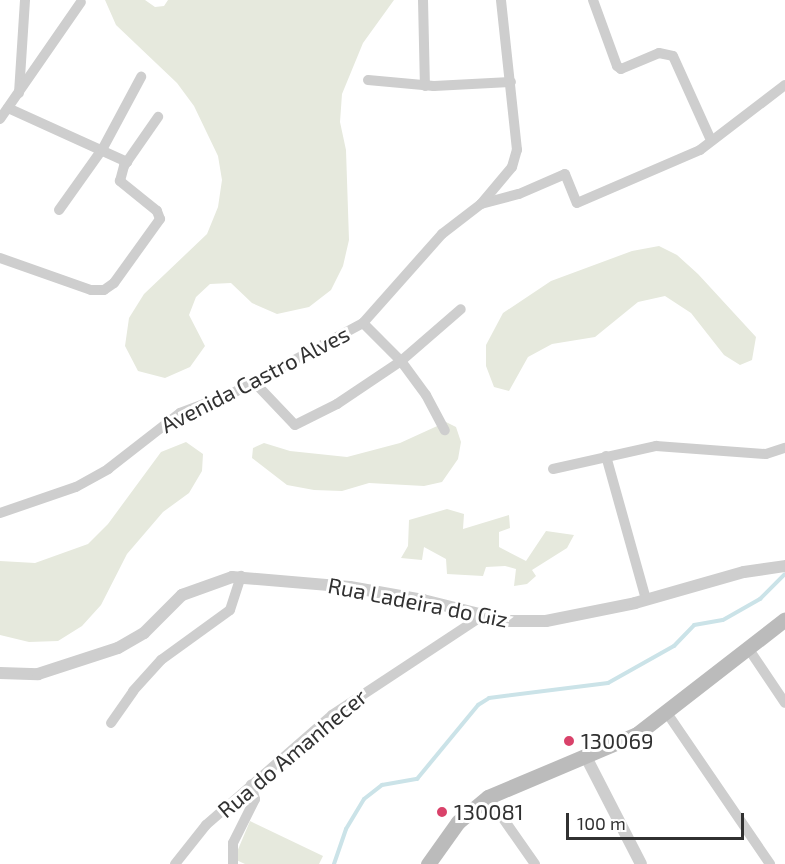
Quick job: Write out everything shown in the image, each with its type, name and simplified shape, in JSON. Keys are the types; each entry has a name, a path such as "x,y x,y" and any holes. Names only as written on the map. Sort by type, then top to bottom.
{"main road":[{"path":"428,864 458,822 488,797 637,734 667,713 785,619"}],"street":[{"path":"19,93 25,0"},
{"path":"423,0 425,86"},
{"name":"Avenida Castro Alves","path":"0,513 76,488 108,469 173,417 254,382 363,323 442,234 481,204 512,167 517,150 501,0"},
{"path":"593,0 617,66 621,69 659,52 673,56 711,140"},
{"path":"0,119 81,2"},
{"path":"59,210 104,148 141,77"},
{"path":"368,80 425,86 510,82"},
{"path":"481,204 519,194 566,174 578,202 666,166 711,140 785,85"},
{"path":"8,108 104,148 127,162"},
{"path":"0,258 92,290 109,288 160,219 157,211 121,184 120,175 158,117"},
{"path":"254,382 295,425 337,404 401,361 461,309"},
{"path":"363,323 401,361 426,395 445,430"},
{"path":"553,468 656,446 766,454 785,448"},
{"path":"606,456 646,599"},
{"name":"Rua Ladeira do Giz","path":"0,672 38,674 118,648 144,633 182,595 222,579 241,576 378,591 482,616 546,621 646,599 744,572 785,566"},
{"path":"111,723 133,691 161,660 230,610 241,576"},
{"name":"Rua do Amanhecer","path":"175,864 206,825 356,697 482,616"},
{"path":"748,648 785,703"},
{"path":"667,713 770,864"},
{"path":"586,757 641,864"},
{"path":"233,864 233,843 255,798 251,785"},
{"path":"488,797 535,864"}],"shaded area":[{"path":"105,0 145,0 155,7 164,6 168,0 394,0 363,43 342,94 340,122 346,150 349,240 343,266 331,290 309,307 277,314 252,303 231,283 210,284 196,297 189,315 205,346 190,367 165,378 138,371 125,346 129,318 144,294 207,234 218,207 222,180 218,156 194,106 177,83 116,25"},
{"path":"659,246 677,255 698,274 756,337 752,360 740,365 724,355 691,313 665,296 638,302 595,337 552,344 528,357 509,391 494,387 486,366 486,345 503,313 551,281 632,251"},
{"path":"446,422 456,427 461,442 458,459 442,482 424,486 369,483 342,491 314,490 287,485 252,458 253,448 264,443 290,451 347,457 400,443"},
{"path":"186,442 203,454 202,471 189,493 163,512 127,554 101,605 82,626 58,641 29,642 0,635 0,561 35,563 88,544 108,524 161,452"},
{"path":"447,509 464,514 463,529 509,515 510,528 499,532 499,547 526,561 546,531 574,535 567,548 532,570 536,576 527,584 514,586 516,569 505,566 486,567 483,576 447,574 446,559 424,547 422,560 401,558 408,546 409,520"},
{"path":"250,821 323,856 319,864 245,864 234,859"}],"waterway":[{"path":"334,864 346,829 364,799 382,785 417,779 478,705 489,698 608,683 674,646 694,625 723,620 760,599 785,574"}],"place":[{"name":"130069","path":"569,741"},
{"name":"130081","path":"442,812"}]}
